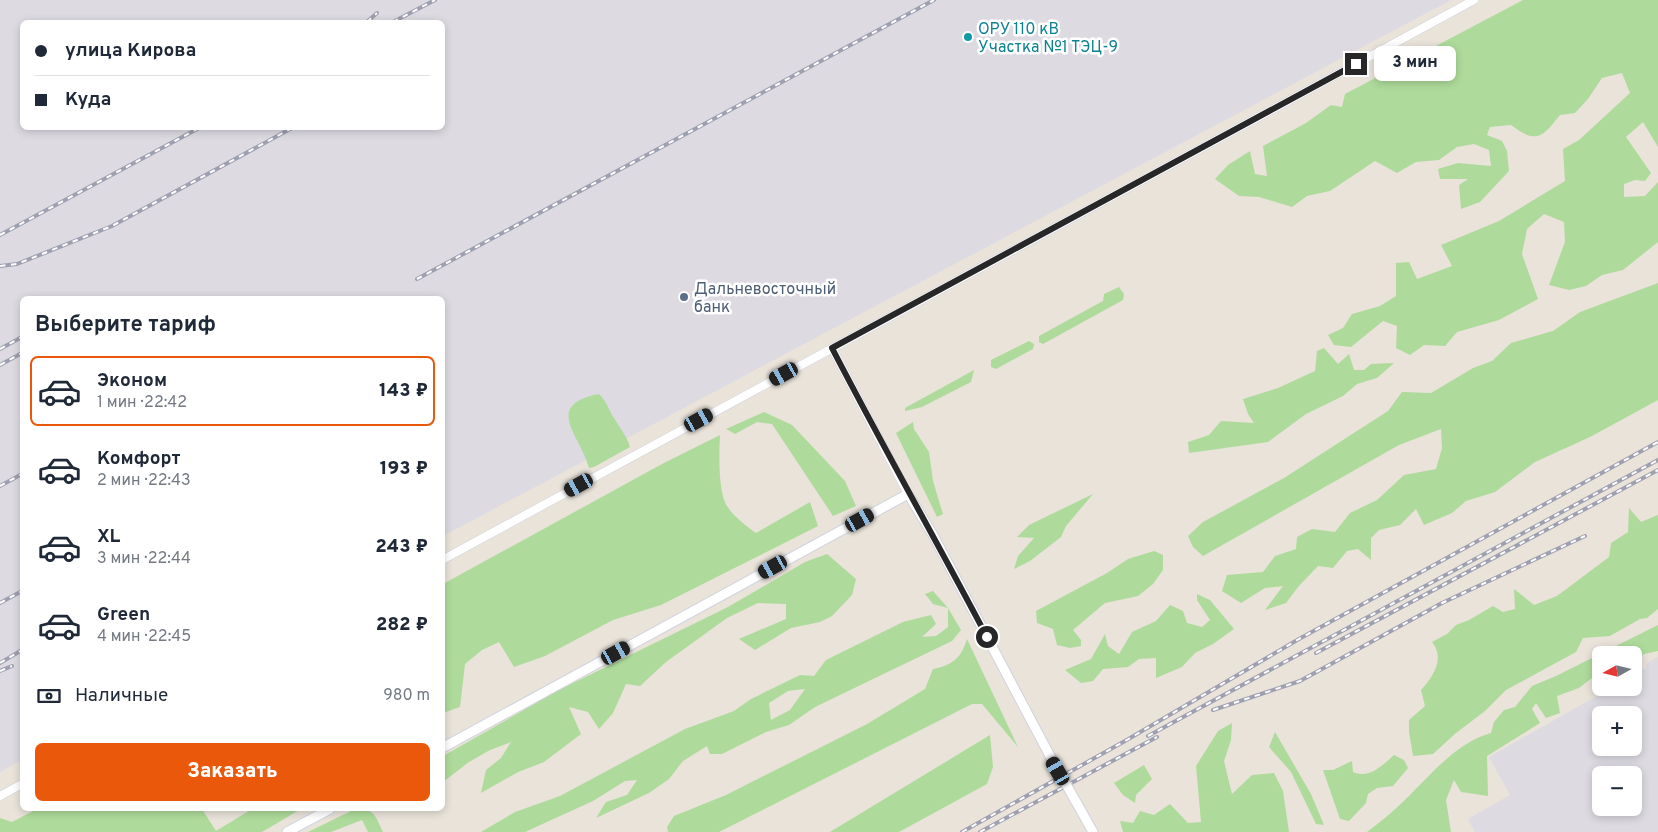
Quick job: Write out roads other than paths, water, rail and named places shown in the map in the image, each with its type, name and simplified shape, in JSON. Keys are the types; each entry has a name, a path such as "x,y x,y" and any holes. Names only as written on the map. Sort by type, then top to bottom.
{"street":[{"path":"445,558 1474,0"},
{"path":"832,348 908,494 933,535 1092,832"},
{"path":"445,746 908,494"},
{"path":"0,796 20,785"},
{"path":"287,832 326,811"}],"railway":[{"path":"397,20 435,0"},
{"path":"417,279 934,0"},
{"path":"369,20 377,13"},
{"path":"0,235 195,130"},
{"path":"0,266 17,264 112,226 288,130"},
{"path":"0,349 20,338"},
{"path":"0,365 20,354"},
{"path":"962,832 1125,741 1299,639 1658,442"},
{"path":"1148,736 1658,460"},
{"path":"1316,653 1658,470"},
{"path":"0,486 20,475"},
{"path":"1213,710 1300,681 1442,603 1585,536"},
{"path":"0,603 20,592"},
{"path":"0,663 20,651"},
{"path":"0,671 12,666"},
{"path":"980,832 1157,737"}],"place":[{"name":"ОРУ 110 кВ Участка №1 ТЭЦ-9","path":"968,37"},
{"name":"Дальневосточный банк","path":"684,297"}]}
